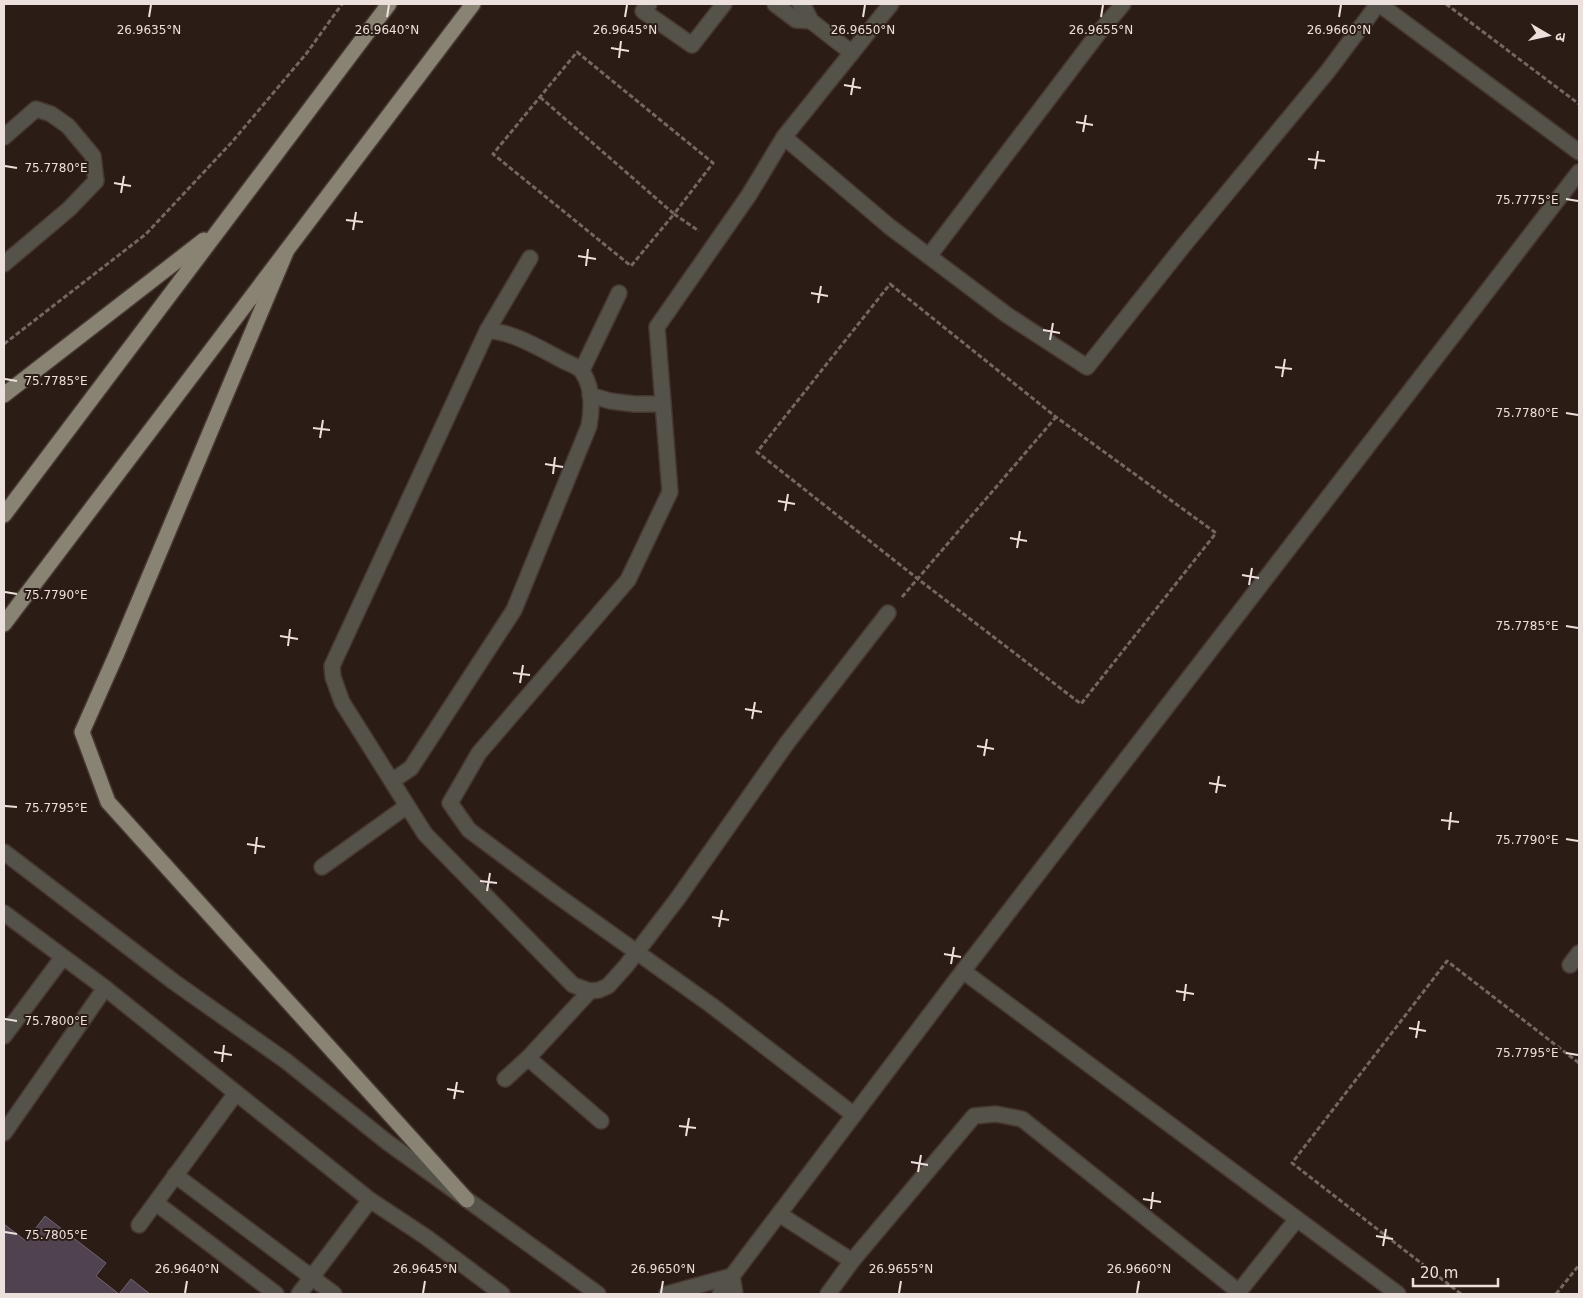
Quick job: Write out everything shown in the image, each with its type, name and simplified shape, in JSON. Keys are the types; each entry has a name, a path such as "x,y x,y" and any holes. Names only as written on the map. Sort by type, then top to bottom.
{"main road":[{"path":"4,515 389,4"},
{"path":"4,624 473,4"},
{"path":"4,395 220,227"},
{"path":"286,252 82,732 108,802 467,1200"}],"street":[{"path":"649,4 643,11 692,45 724,4"},
{"path":"775,4 796,20 811,21"},
{"path":"800,4 804,7 811,21 852,53"},
{"path":"854,1115 711,1005 469,830 450,804 478,753 628,580 670,492 657,327 749,196 784,138 891,4"},
{"path":"929,256 1091,43 1123,4"},
{"path":"784,138 890,227 1006,315 1087,367 1184,245 1328,71 1379,4 1579,152"},
{"path":"4,137 36,109 51,114 68,126 93,156 96,181 69,209 4,264"},
{"path":"720,1294 964,971 1579,172"},
{"path":"530,258 487,331 332,666 335,686 342,702 425,834 567,981 573,986 590,991 608,986 637,952 678,898 787,743 888,613"},
{"path":"582,370 619,293"},
{"path":"392,781 411,768 514,610 589,426 592,408 588,382 582,370 530,343 497,331 487,331"},
{"path":"590,395 610,401 634,404 663,404"},
{"path":"322,867 407,806"},
{"path":"4,852 174,982 286,1061 387,1142 598,1294"},
{"path":"5,918 105,988 370,1200 426,1236 502,1294"},
{"path":"1570,966 1579,953"},
{"path":"4,1036 62,957"},
{"path":"964,971 1398,1294"},
{"path":"4,1133 105,988"},
{"path":"505,1079 528,1058 590,991"},
{"path":"528,1058 601,1121"},
{"path":"139,1225 236,1093"},
{"path":"828,1294 852,1261 974,1116 996,1114 1022,1119 1238,1293 1297,1219"},
{"path":"175,1176 334,1294"},
{"path":"299,1294 370,1200"},
{"path":"156,1203 276,1294"},
{"path":"779,1214 852,1261"},
{"path":"667,1294 732,1276"},
{"path":"732,1276 735,1294"}],"path":[{"path":"4,344 146,234 238,134 306,54 342,4"},
{"path":"1446,4 1579,104"},
{"path":"577,52 713,163 674,214 631,266 492,154 577,52"},
{"path":"540,97 674,214 716,243"},
{"path":"890,284 1056,416 1216,533 1081,704 918,579 757,452 890,284"},
{"path":"918,579 1056,416"},
{"path":"1461,1294 1292,1163 1447,960 1579,1063"},
{"path":"1556,1294 1579,1265"}],"building":[{"path":"45,1216 106,1263 96,1276 119,1294 4,1294 4,1224 26,1241"},
{"path":"131,1279 150,1294 119,1294"}]}
